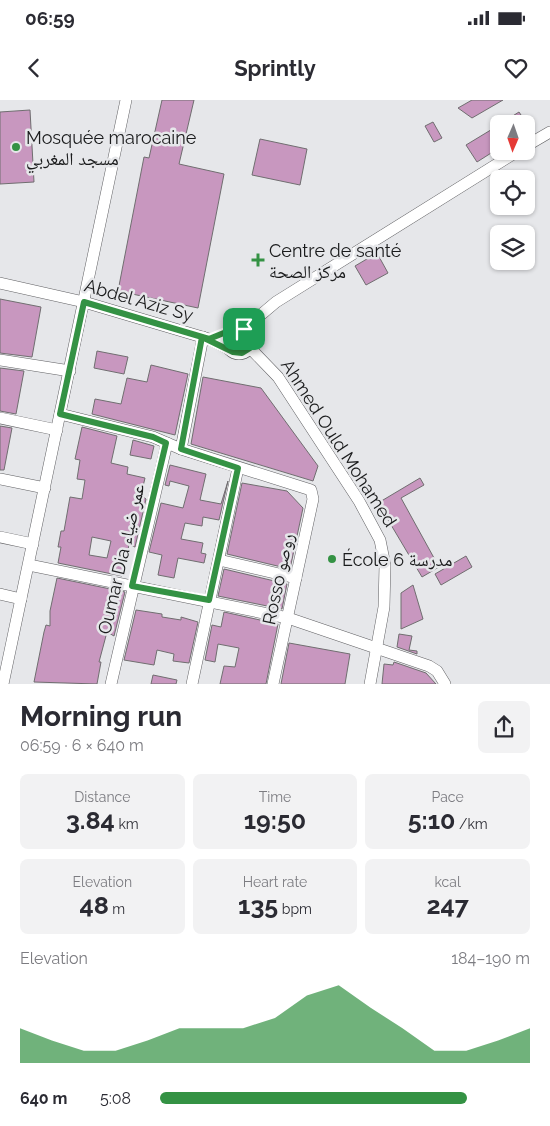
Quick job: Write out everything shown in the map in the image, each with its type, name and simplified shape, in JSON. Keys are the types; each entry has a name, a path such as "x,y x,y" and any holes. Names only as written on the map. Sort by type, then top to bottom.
{"street":[{"path":"3,684 5,654 21,599 126,100"},
{"path":"535,141 550,132"},
{"path":"244,329 276,302 504,160"},
{"name":"Abdel Aziz Sy","path":"0,284 84,302 206,338 229,350"},
{"path":"181,449 206,338 229,332 236,328 244,329 250,335 250,348 242,353 229,350 226,342 229,332"},
{"name":"Ahmed Ould Mohamed","path":"250,348 278,377 359,501 384,550 386,584 378,649 370,684"},
{"path":"0,360 70,371"},
{"path":"60,414 153,437 181,449 238,468 192,684"},
{"path":"0,418 57,430"},
{"name":"Oumar Dia عمر ضياء","path":"111,684 166,443"},
{"name":"Rosso روصو","path":"238,468 304,486 311,490 313,499 273,684"},
{"path":"0,479 45,488"},
{"path":"0,537 33,544"},
{"path":"219,560 296,578"},
{"path":"28,565 209,600 288,618 429,666 437,672 445,684"},
{"path":"0,594 21,599"}],"building":[{"path":"162,100 194,100 179,164 224,174 198,308 118,291 144,157 149,158"},
{"path":"472,100 503,100 472,118 458,108"},
{"name":"Mosquée marocaine مسجد المغربي","path":"30,110 34,182 0,184 0,112"},
{"path":"433,122 442,138 434,142 425,126"},
{"path":"490,130 490,154 477,162 466,145"},
{"path":"260,139 307,149 300,185 252,175"},
{"path":"377,253 388,273 366,285 355,266"},
{"path":"0,299 41,307 32,357 0,353"},
{"path":"97,351 128,357 124,374 94,368"},
{"path":"151,365 188,374 175,435 92,414 95,399 121,404 127,378 147,382"},
{"path":"0,368 24,371 16,414 0,411"},
{"path":"203,377 261,388 318,466 313,481 191,444"},
{"path":"0,426 12,428 4,470 0,470"},
{"path":"82,427 117,436 111,463 128,467 127,474 145,478 141,495 146,499 135,547 129,545 122,576 58,563 61,547 58,547 61,531 64,531 70,497 82,499 85,480 77,479 80,460 75,459","holes":["92,537 111,541 107,558 89,555"]},
{"path":"133,440 154,446 151,459 130,455"},
{"path":"170,465 206,474 200,500 221,504 228,481 219,520 203,517 202,526 185,523 181,539 203,543 201,553 206,554 204,563 178,558 174,578 158,575 162,555 149,552 161,503 183,508 189,486 170,481 169,486 165,485"},
{"path":"420,478 424,485 401,498 439,567 422,577 378,503"},
{"path":"242,483 287,491 303,508 290,569 227,554"},
{"path":"466,556 472,567 441,585 435,574"},
{"path":"224,569 287,584 282,609 218,596"},
{"path":"57,578 125,592 114,636 107,632 99,662 101,662 97,684 34,682 46,625 50,626 50,611"},
{"path":"413,585 423,619 401,629 401,593"},
{"path":"136,610 162,614 162,617 181,620 181,617 198,622 189,663 173,661 174,654 157,650 154,665 124,660"},
{"path":"224,612 278,624 266,684 220,684 224,666 235,667 239,648 218,644 215,662 205,660 212,625 221,627"},
{"path":"399,634 412,636 409,650 417,651 417,654 397,647"},
{"path":"289,643 350,654 345,684 281,684"},
{"path":"394,662 426,673 436,684 382,684 384,664 393,665"},
{"path":"153,675 177,680 176,684 151,684"}],"place":[{"name":"Mosquée marocaine مسجد المغربي","path":"16,147"},
{"name":"Centre de santé مركز الصحة","path":"258,260"},
{"name":"École 6 مدرسة","path":"332,559"}],"route":[{"path":"84,302 209,339 216,334 229,332 232,329 244,329 252,339 250,348 237,354 202,337 181,449 238,468 209,600 132,586 166,443 153,437 60,414 84,302"}]}
